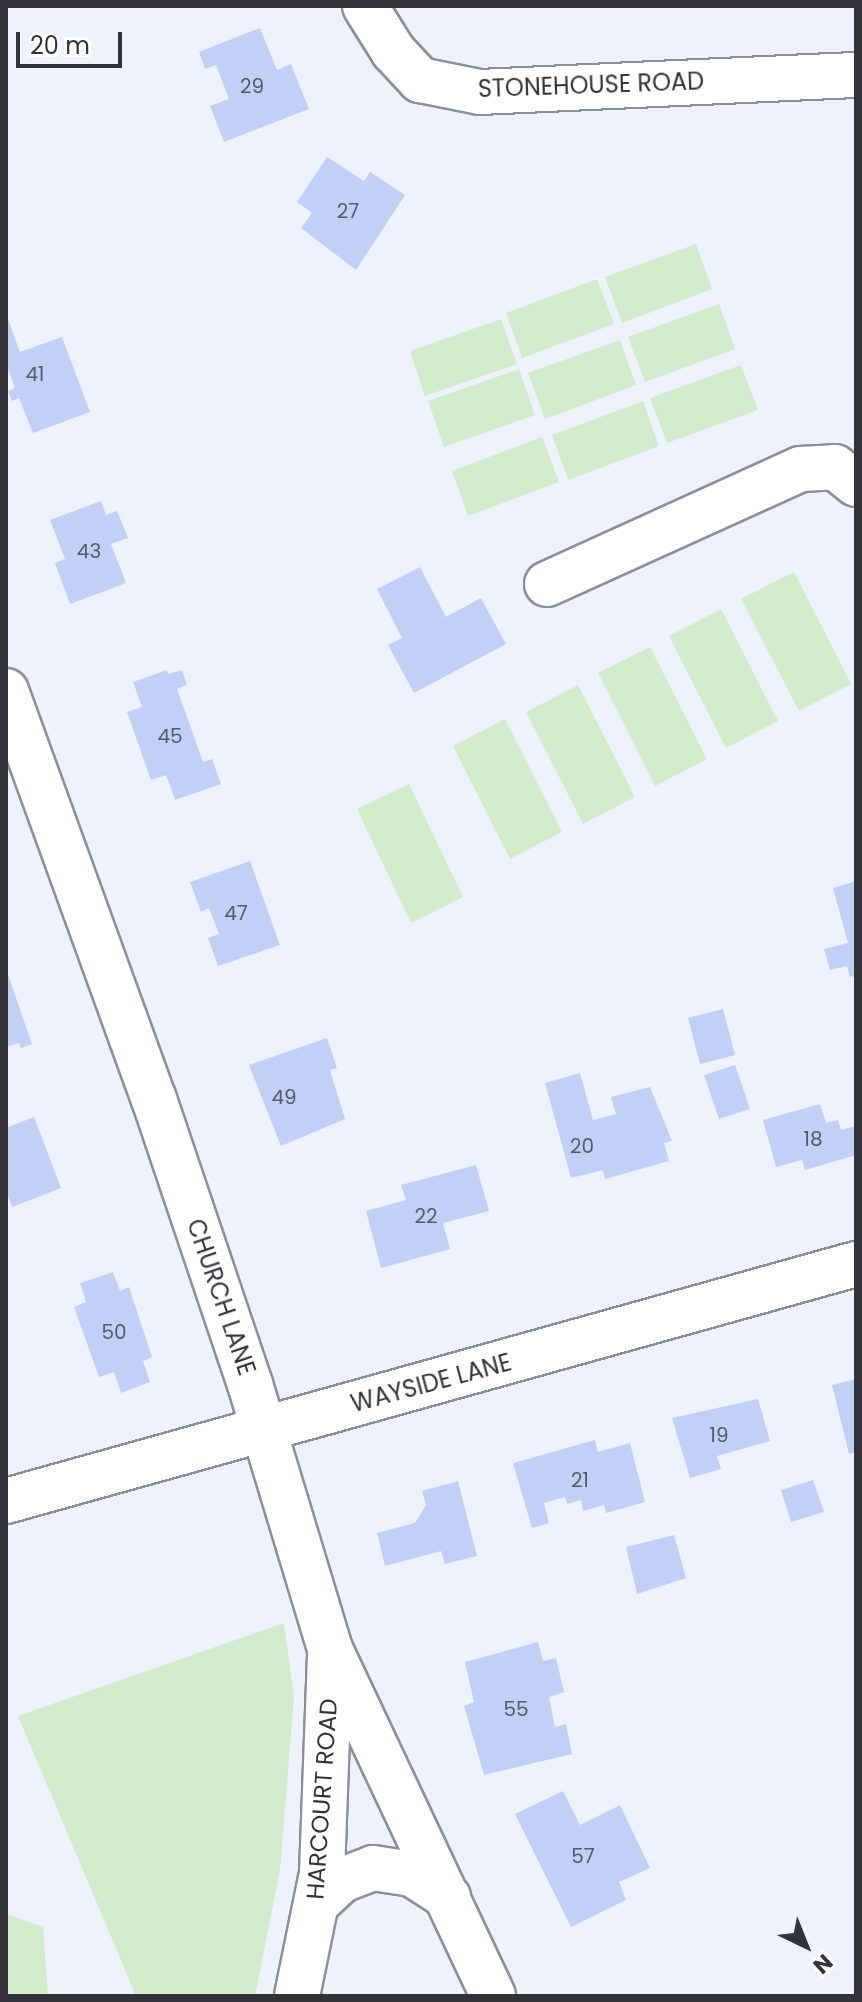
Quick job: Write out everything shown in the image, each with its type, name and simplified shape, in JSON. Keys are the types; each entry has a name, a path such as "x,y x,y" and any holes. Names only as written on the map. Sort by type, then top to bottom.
{"street":[{"name":"STONEHOUSE ROAD","path":"365,6 393,51 420,80 480,92 856,75"},
{"path":"547,584 800,469 835,467 856,484"},
{"name":"CHURCH LANE","path":"6,691 154,1099 250,1384 261,1432 330,1649 493,1996"},
{"name":"WAYSIDE LANE","path":"6,1501 856,1264"},
{"name":"HARCOURT ROAD","path":"297,1996 316,1904 326,1817 330,1649"},
{"path":"316,1904 342,1880 373,1868 412,1874 448,1897"}],"green space":[{"path":"696,244 712,289 622,323 605,277"},
{"path":"597,279 614,324 522,358 506,313"},
{"path":"719,304 735,349 645,382 628,337"},
{"path":"501,319 517,364 425,396 410,351"},
{"path":"620,340 636,385 545,419 528,373"},
{"path":"741,365 758,410 667,443 650,398"},
{"path":"519,369 535,415 444,447 428,401"},
{"path":"643,401 659,446 568,480 552,435"},
{"path":"542,437 559,482 468,516 452,471"},
{"path":"794,572 851,684 799,711 741,599"},
{"path":"721,609 778,721 726,748 669,636"},
{"path":"650,647 707,759 655,786 598,673"},
{"path":"578,685 635,797 583,824 526,712"},
{"path":"505,719 562,832 510,859 453,746"},
{"path":"409,784 463,897 411,923 357,809"},
{"path":"284,1623 294,1697 280,1870 255,1996 136,1996 18,1716"},
{"path":"6,1914 43,1927 48,1996 6,1996"}],"building":[{"path":"260,28 277,70 291,64 309,109 224,142 210,106 229,99 216,65 205,69 199,52"},
{"path":"327,157 364,181 370,172 405,195 356,270 301,228 312,213 297,202"},
{"path":"6,314 20,352 62,337 90,412 33,433 19,398 12,401 8,391 15,388 6,363"},
{"path":"101,501 106,515 117,511 128,538 111,544 126,583 70,604 55,563 65,559 50,520"},
{"path":"420,567 446,617 481,598 506,644 414,693 388,645 402,638 377,589"},
{"path":"167,670 168,674 182,670 187,685 177,689 203,762 212,759 221,784 175,800 166,775 151,780 127,712 142,707 133,682"},
{"path":"250,861 280,945 218,966 208,938 219,934 209,908 201,912 190,882"},
{"path":"856,881 856,975 850,977 847,966 830,970 824,949 848,943 833,888"},
{"path":"6,969 32,1044 21,1048 19,1043 6,1047"},
{"path":"723,1009 735,1055 700,1064 688,1018"},
{"path":"327,1038 337,1068 330,1070 345,1119 281,1146 249,1065"},
{"path":"735,1065 750,1109 719,1119 704,1075"},
{"path":"580,1073 593,1120 616,1114 611,1097 650,1087 672,1141 664,1143 669,1161 605,1179 603,1170 571,1178 545,1083"},
{"path":"820,1104 826,1123 838,1120 841,1130 856,1126 856,1155 805,1170 802,1160 776,1167 763,1120"},
{"path":"34,1117 61,1188 12,1207 6,1190 6,1128"},
{"path":"476,1165 489,1211 443,1223 450,1249 381,1268 366,1211 406,1200 401,1185"},
{"path":"113,1272 120,1291 129,1287 152,1357 143,1361 150,1382 121,1393 114,1372 99,1377 74,1307 86,1302 80,1283"},
{"path":"856,1379 856,1452 849,1454 832,1385"},
{"path":"758,1399 770,1441 717,1456 721,1469 690,1478 672,1418"},
{"path":"595,1440 598,1452 630,1443 645,1502 606,1513 604,1505 583,1511 581,1500 567,1504 565,1497 544,1503 549,1523 532,1528 513,1463"},
{"path":"813,1480 824,1512 791,1522 781,1490"},
{"path":"458,1481 477,1556 445,1564 441,1551 385,1566 377,1533 415,1523 426,1505 422,1491"},
{"path":"674,1535 686,1578 637,1594 626,1547"},
{"path":"538,1642 543,1661 556,1658 564,1692 549,1697 555,1727 566,1724 572,1754 484,1775 464,1706 474,1702 465,1662"},
{"path":"563,1791 580,1825 620,1805 650,1868 619,1882 626,1900 571,1927 515,1814"}]}
